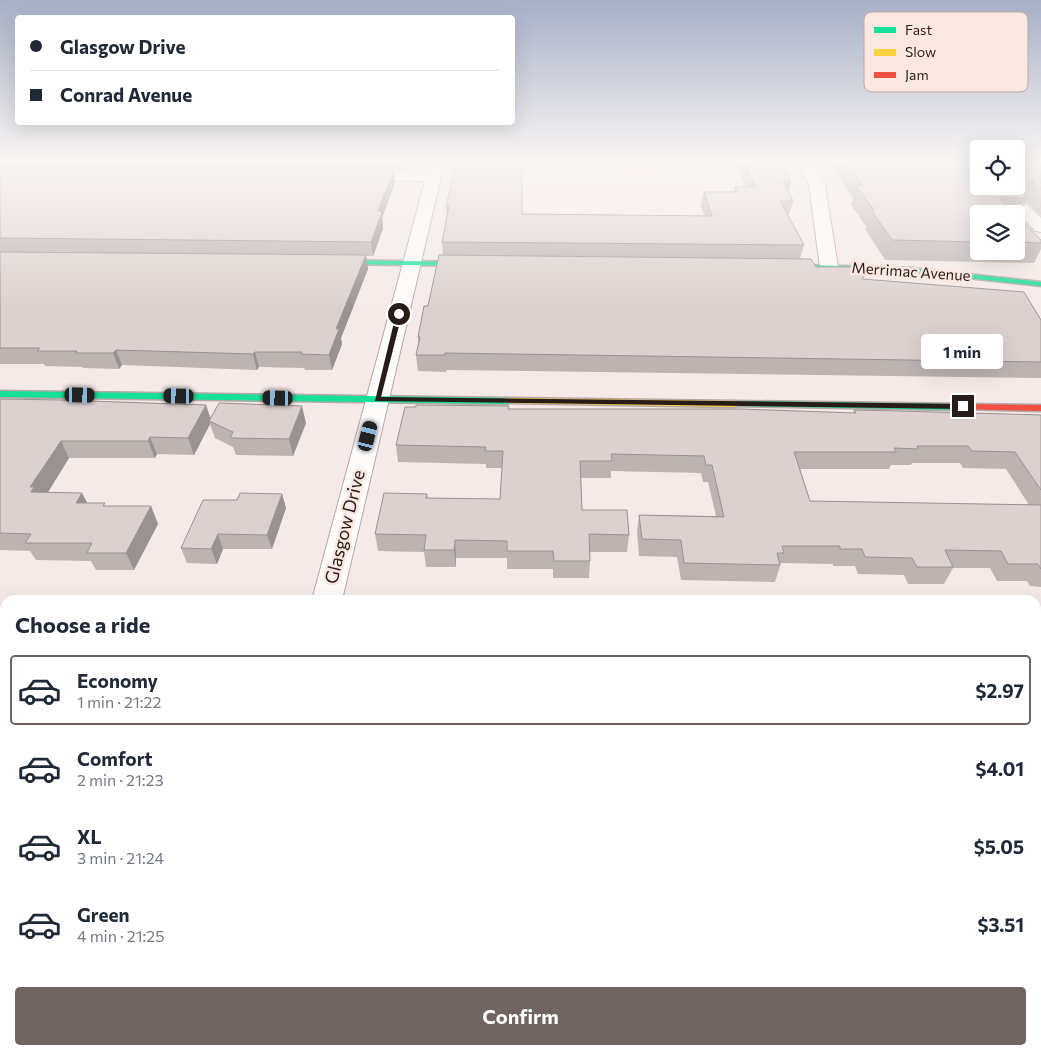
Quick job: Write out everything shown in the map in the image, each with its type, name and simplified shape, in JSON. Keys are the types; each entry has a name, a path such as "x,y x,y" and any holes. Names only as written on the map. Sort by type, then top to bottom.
{"street":[{"name":"Glasgow Drive","path":"327,595 425,211"},
{"path":"821,211 829,267"},
{"path":"1024,211 1041,227"},
{"path":"324,262 491,264"},
{"name":"Merrimac Avenue","path":"769,266 912,270 1041,284"},
{"path":"0,394 1041,408"}],"building":[{"path":"0,211 382,211 371,242 0,238"},
{"path":"448,211 712,216 710,211 786,211 804,245 442,242"},
{"path":"872,211 970,211 970,242 892,240"},
{"path":"1025,224 1041,240 1041,243 1025,242"},
{"path":"0,252 366,255 336,329 339,329 329,355 301,354 302,352 255,352 253,354 116,350 113,353 76,353 77,351 37,351 40,348 0,348"},
{"path":"439,255 811,259 816,267 864,267 863,279 1024,292 1041,320 1041,362 445,353 445,355 416,355 424,306 428,306"},
{"path":"0,399 206,405 188,438 150,437 148,441 61,441 30,487 34,487 31,492 82,493 76,503 105,503 103,506 151,506 126,553 87,553 92,543 25,543 31,534 0,533"},
{"path":"219,403 302,406 289,439 230,438 233,432 209,421"},
{"path":"416,405 509,406 508,409 740,409 856,413 854,410 1041,415 1041,490 1015,452 972,451 968,446 917,446 918,449 894,448 896,452 794,452 810,501 1041,505 1041,569 1038,564 1008,564 1001,551 945,550 953,567 917,567 912,558 865,557 862,549 840,549 840,546 782,546 784,553 777,553 780,565 684,563 681,540 642,539 639,515 724,517 712,465 706,465 704,456 611,454 612,461 580,461 582,510 627,510 629,535 589,534 590,561 554,561 553,551 507,551 507,541 455,540 454,550 424,550 426,535 375,534 384,493 427,494 426,498 500,499 503,451 485,451 486,447 396,445 405,407 416,407"},
{"path":"240,493 282,494 267,535 218,534 211,549 181,548 203,500 237,500"}],"traffic: fast":[{"path":"331,262 475,264"},
{"path":"778,266 912,270 1041,284"},
{"path":"0,394 507,401"},
{"path":"735,404 962,407"}],"traffic: slow":[{"path":"507,401 735,404"}],"traffic: jam":[{"path":"962,407 1041,408"}],"route":[{"path":"399,314 378,399 963,406"}]}
